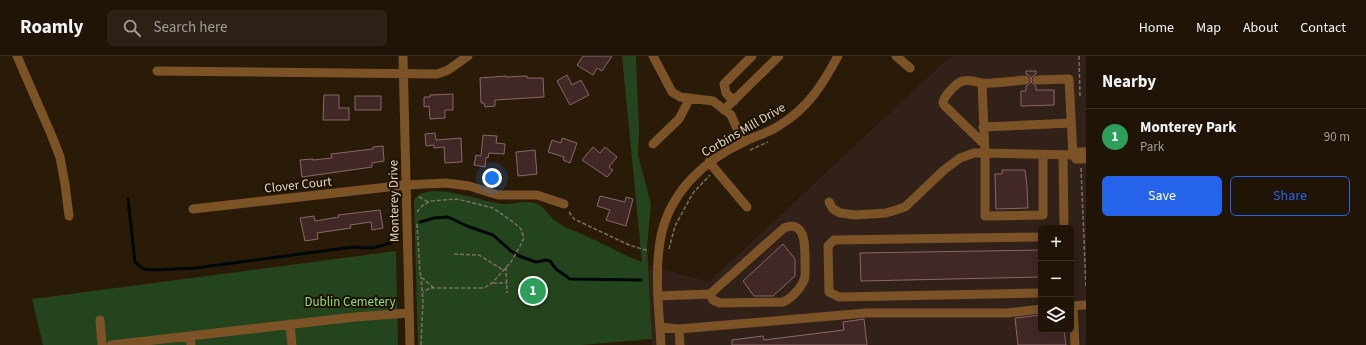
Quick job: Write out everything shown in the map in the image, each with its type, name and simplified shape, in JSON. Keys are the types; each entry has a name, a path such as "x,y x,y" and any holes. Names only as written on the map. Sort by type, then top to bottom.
{"street":[{"path":"17,56 60,157 66,184 69,216"},
{"name":"Monterey Drive","path":"403,56 410,345"},
{"path":"157,71 432,75 443,73 468,56"},
{"path":"653,56 675,95 713,101 731,115 743,142"},
{"path":"734,101 726,93 724,84 752,56"},
{"path":"724,110 779,56"},
{"path":"896,56 910,68"},
{"name":"Corbins Mill Drive","path":"661,345 658,296 658,263 661,236 675,198 709,162 743,142 780,126 803,108 814,96 835,57"},
{"path":"1036,80 1069,79 1071,123 1078,156 1065,225"},
{"path":"984,149 944,106 943,103 945,97 962,81 968,80 982,83 1025,80"},
{"path":"982,83 985,216 1044,215 1043,154"},
{"path":"652,144 678,119 690,98"},
{"path":"984,127 1071,123"},
{"path":"829,202 833,208 840,213 856,215 886,213 896,210 904,207 944,170 960,158 984,149 1078,156"},
{"path":"709,162 747,207"},
{"name":"Clover Court","path":"193,209 406,185 446,183 469,186 498,195 537,195 564,204"},
{"path":"658,296 710,294 784,228 790,226 797,228 802,234 805,241 805,279 788,300 783,302 720,303 713,300 710,294"},
{"path":"1038,237 834,240 828,246 829,292 839,297 1038,294"},
{"path":"1074,306 1086,305"},
{"path":"660,327 679,329 866,313 1007,312 1038,309"},
{"path":"111,345 191,340 290,324 409,313"},
{"path":"100,320 102,345"},
{"path":"290,324 292,345"},
{"path":"679,329 680,345"},
{"path":"1074,332 1075,345"}],"path":[{"path":"1079,56 1080,100"},
{"path":"745,152 772,140"},
{"path":"1078,156 1086,288"},
{"path":"668,253 675,226 693,194 716,170"},
{"path":"419,197 428,202"},
{"path":"416,212 428,202 440,199 457,199 493,208 521,229 524,238 513,258 492,283 484,288 430,288 423,292"},
{"path":"564,204 574,219 629,245 649,251"},
{"path":"417,220 420,272 423,292 421,345"},
{"path":"454,254 479,255 503,270"},
{"path":"506,266 507,293"},
{"path":"421,277 434,288"},
{"path":"492,283 507,283"}],"shaded area":[{"path":"953,56 1086,56 1086,345 652,345 648,265 709,282 944,62"}],"green space":[{"path":"622,56 636,56 639,130 638,155 651,204 647,247 652,339 582,345 418,345 414,200 420,194 430,191 455,193 502,204 527,202 535,203 541,206 553,219 563,226 642,262"},
{"name":"Dublin Cemetery","path":"396,251 398,345 43,345 32,299"}],"building":[{"path":"583,56 612,56 602,71 597,68 593,75 577,65"},
{"path":"1026,71 1036,71 1036,74 1031,80 1030,76 1026,74"},
{"path":"567,75 572,85 581,80 589,95 570,105 557,81"},
{"path":"506,76 543,78 544,97 495,100 495,106 485,107 484,103 481,103 480,78"},
{"path":"1031,80 1036,86 1036,90 1054,90 1054,105 1021,106 1021,91 1026,91 1026,86"},
{"path":"453,94 453,110 445,110 445,118 430,119 429,106 424,107 424,97 430,97 430,95"},
{"path":"324,95 339,95 339,108 349,108 349,120 323,120"},
{"path":"355,96 381,96 381,110 355,110"},
{"path":"435,133 436,140 461,138 462,162 445,163 444,147 434,148 434,145 426,146 425,134"},
{"path":"483,135 497,136 496,143 505,144 504,154 489,153 488,158 486,157 485,167 474,165 476,155 481,156"},
{"path":"562,138 577,143 570,163 563,160 564,157 548,152 552,140 561,143"},
{"path":"383,146 384,161 372,163 372,167 302,177 300,160 332,158 331,154 373,149 373,147"},
{"path":"593,147 600,153 605,147 617,157 609,167 613,170 607,177 582,160"},
{"path":"535,150 537,174 518,176 516,152"},
{"path":"1002,170 1025,170 1028,208 996,209 995,174 1002,174"},
{"path":"600,196 625,202 626,197 633,199 626,226 606,220 610,210 597,206"},
{"path":"380,210 383,228 372,230 371,222 350,225 351,228 317,233 318,239 305,241 300,218 314,216 315,221 339,217 338,215"},
{"path":"783,244 795,259 795,276 773,296 754,296 743,281"},
{"path":"1038,250 1038,277 861,281 860,253"},
{"path":"1038,315 1038,333 1064,333 1066,345 1018,345 1015,318"},
{"path":"864,319 867,345 732,345 732,340 763,336 764,340 844,330 843,322"}],"waterway":[{"path":"128,199 135,262 143,269 155,270 195,268 353,247 373,248 390,243"},
{"path":"420,222 434,218 448,217 467,226 493,235 519,256 536,262 546,260 550,261 556,269 570,279 641,280"}],"place":[{"name":"Monterey Park","path":"533,291"}]}
